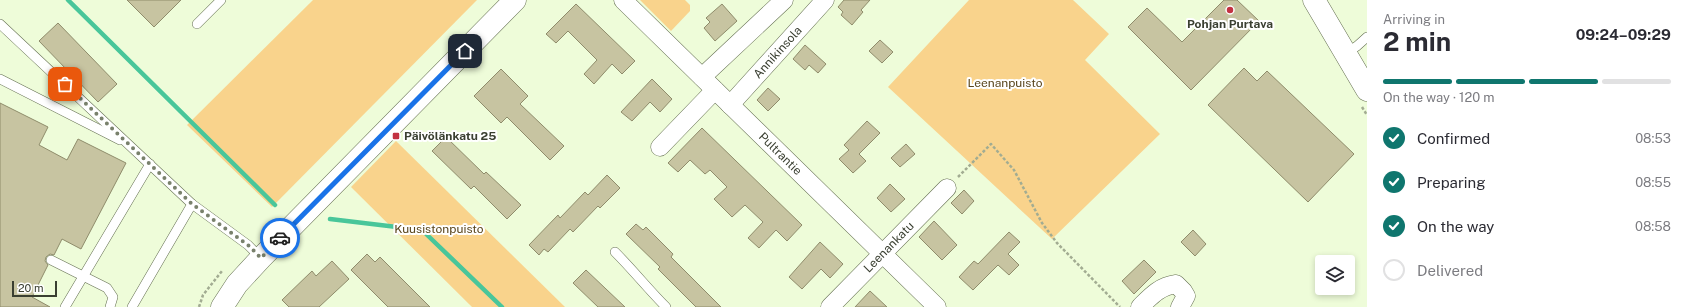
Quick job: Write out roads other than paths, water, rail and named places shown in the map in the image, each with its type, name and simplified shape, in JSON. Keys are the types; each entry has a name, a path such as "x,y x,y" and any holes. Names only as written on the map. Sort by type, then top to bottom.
{"street":[{"path":"222,307 238,284 261,258 514,0"},
{"name":"Pultrantie","path":"623,0 937,307"},
{"path":"702,77 784,0"},
{"name":"Annikinsola","path":"730,105 826,0"},
{"path":"1314,0 1367,90"},
{"path":"660,147 715,90"},
{"name":"Leenankatu","path":"830,307 947,188"},
{"path":"1140,307 1166,285 1176,284 1186,296 1180,307"}],"lane":[{"path":"197,24 221,0"},
{"path":"0,24 192,204 248,245 261,258"},
{"path":"1345,54 1367,36"},
{"path":"0,79 129,144"},
{"path":"65,307 83,274 150,164"},
{"path":"132,307 192,204"},
{"path":"615,252 666,307"},
{"path":"51,260 83,274 107,288 113,297 110,307"}],"waterway":[{"path":"68,0 275,205"},
{"path":"330,219 422,230 502,307"}],"place":[{"name":"Pohjan Purtava","path":"1230,10"},
{"name":"Päivölänkatu 25","path":"396,136"}],"park label":[{"name":"Leenanpuisto","path":"1005,83"},
{"name":"Kuusistonpuisto","path":"439,229"}]}
